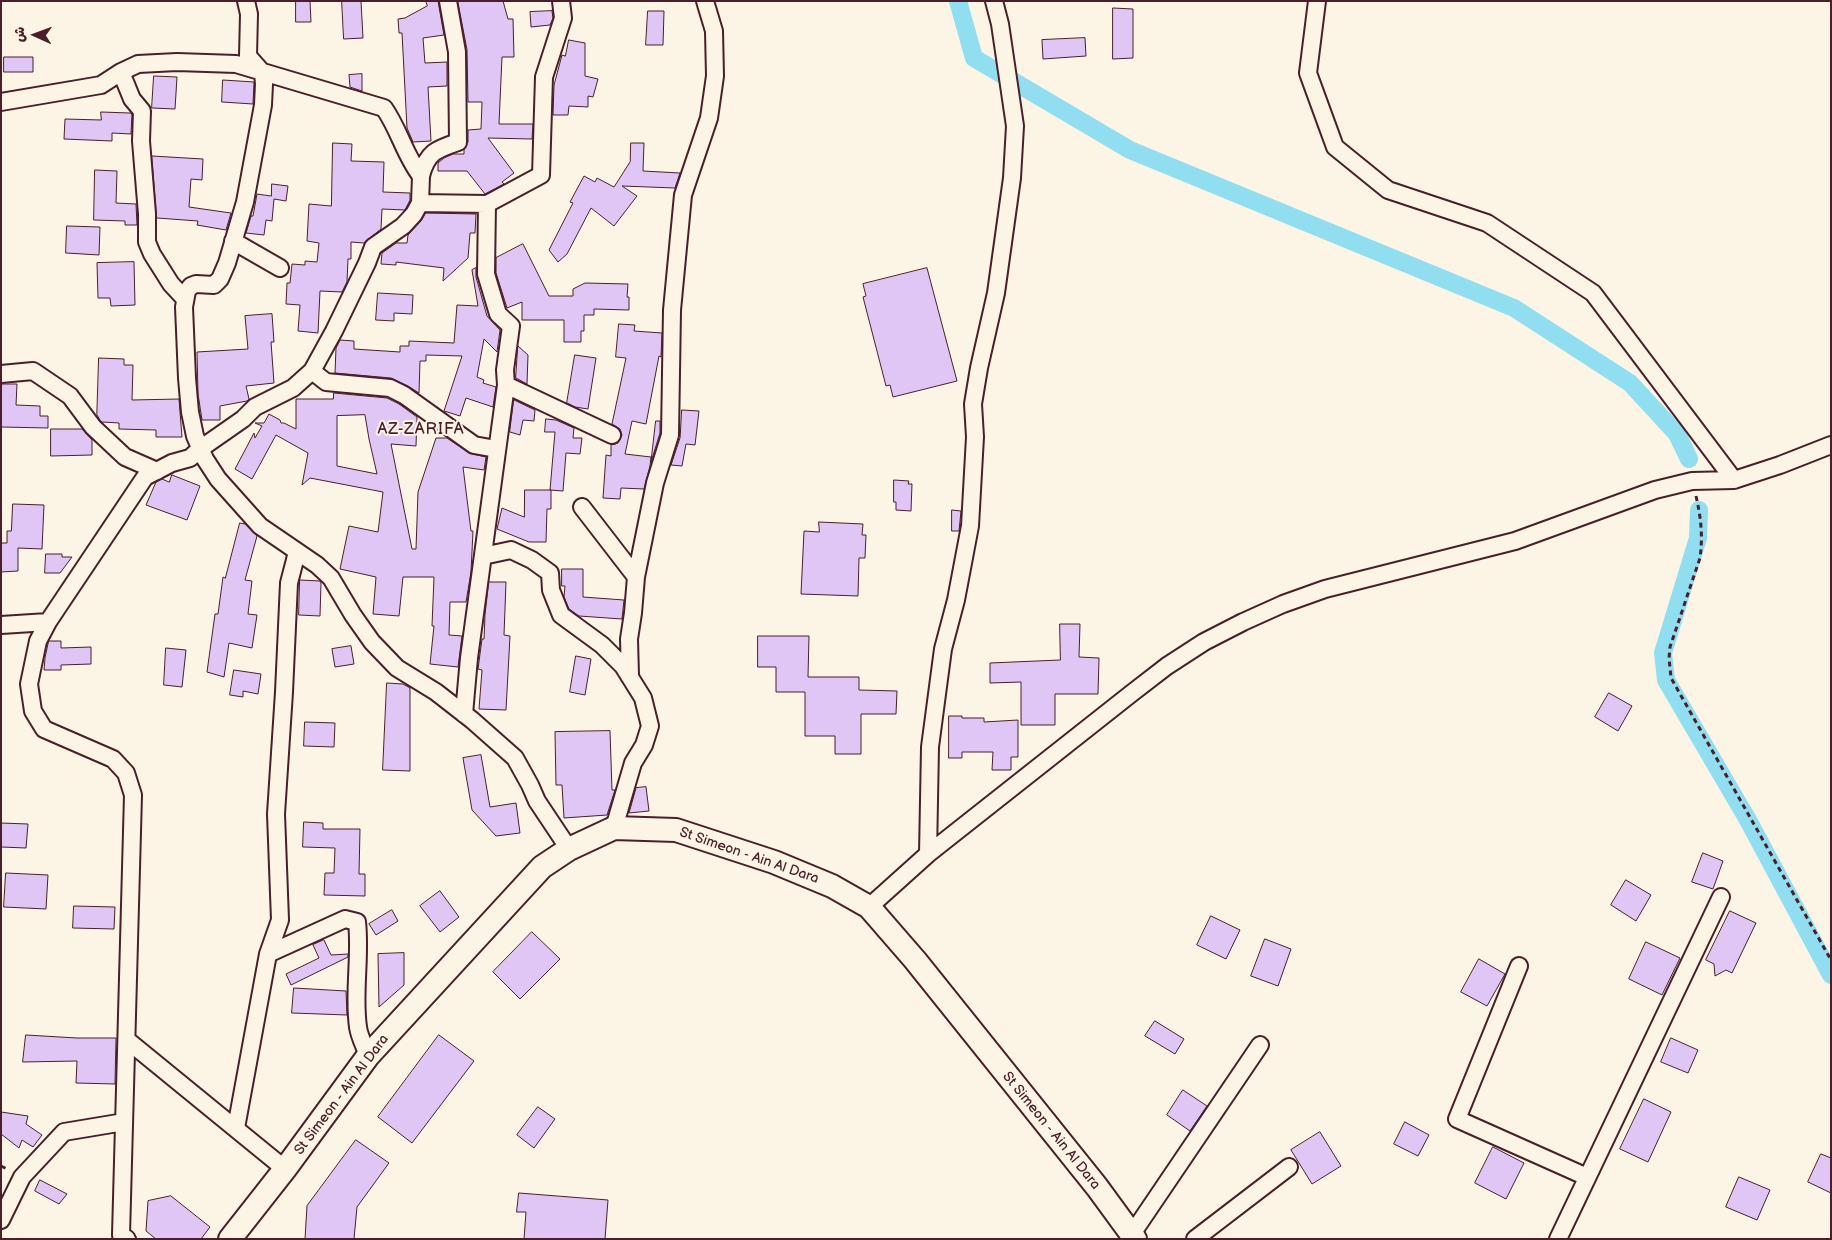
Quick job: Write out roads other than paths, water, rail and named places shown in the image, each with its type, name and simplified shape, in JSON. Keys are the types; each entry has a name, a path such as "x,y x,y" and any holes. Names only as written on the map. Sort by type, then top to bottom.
{"main road":[{"name":"St Simeon - Ain Al Dara","path":"230,1239 285,1169 368,1056 542,867 569,849 614,828 676,830 774,862 832,886 869,907 915,960 1134,1236"}],"street":[{"path":"246,1 249,14 248,56 263,73 263,105 251,175 227,263 220,279 214,285 196,284 191,286 187,291 185,299 187,378 195,436 205,459 218,480 260,526 331,578 372,642 397,668 436,692 515,758 530,784 537,801 569,849"},
{"path":"127,1239 121,1234 133,796 126,773 113,759 44,729 33,711 30,684 38,641 48,622 145,477 172,463 190,458 243,419 255,407 293,388 312,371 367,264 372,247 403,226 414,214 420,204 424,162 440,148 458,142 457,52 448,1"},
{"path":"420,204 487,204 541,175 544,77 563,18 561,1"},
{"path":"630,676 629,639 636,577 655,483 670,435 672,310 683,195 709,118 715,76 714,31 705,1"},
{"path":"928,854 930,747 943,648 956,600 970,526 975,437 973,404 996,293 1012,178 1015,126 1012,95 1004,58 1000,24 994,1"},
{"path":"1317,1 1308,73 1335,147 1388,190 1487,223 1593,293 1734,480"},
{"path":"1,102 101,85 138,64 177,62 236,64 384,108 390,116 412,165 422,176"},
{"path":"121,72 132,99 142,111 140,141 147,214 147,242 152,254 171,284 185,299"},
{"path":"464,714 469,658 506,385 505,370 511,326 498,314 486,274 487,204"},
{"path":"234,241 280,268"},
{"path":"1,374 33,370 70,396 93,427 125,457 157,471"},
{"path":"312,371 326,382 390,388 404,395 474,444 496,449"},
{"path":"506,385 612,435"},
{"path":"869,907 928,854 1167,666 1204,642 1243,622 1325,589 1515,541 1655,490 1692,481 1734,480 1780,465 1831,445"},
{"path":"582,507 636,577"},
{"path":"483,556 511,550 532,560 550,573 551,590 561,615 602,645 623,666 643,698 650,726 644,745 633,763 614,828"},
{"path":"236,1128 268,954 280,920 276,814 284,692 288,583 297,552"},
{"path":"1,625 48,622"},
{"path":"1558,1239 1721,897"},
{"path":"268,954 345,919 358,922 358,1028 368,1056"},
{"path":"1519,966 1457,1119 1587,1177"},
{"path":"127,1040 285,1169"},
{"path":"1134,1236 1260,1045"},
{"path":"1,1220 22,1177 64,1132 124,1122"},
{"path":"1195,1239 1289,1167"}],"waterway":[{"path":"958,1 974,58 1130,150 1514,308 1630,383 1677,434 1689,459"},
{"path":"1699,510 1698,538 1663,653 1666,680 1748,820 1831,975"}],"district":[{"name":"AZ-ZARIFA","path":"421,430"}]}
